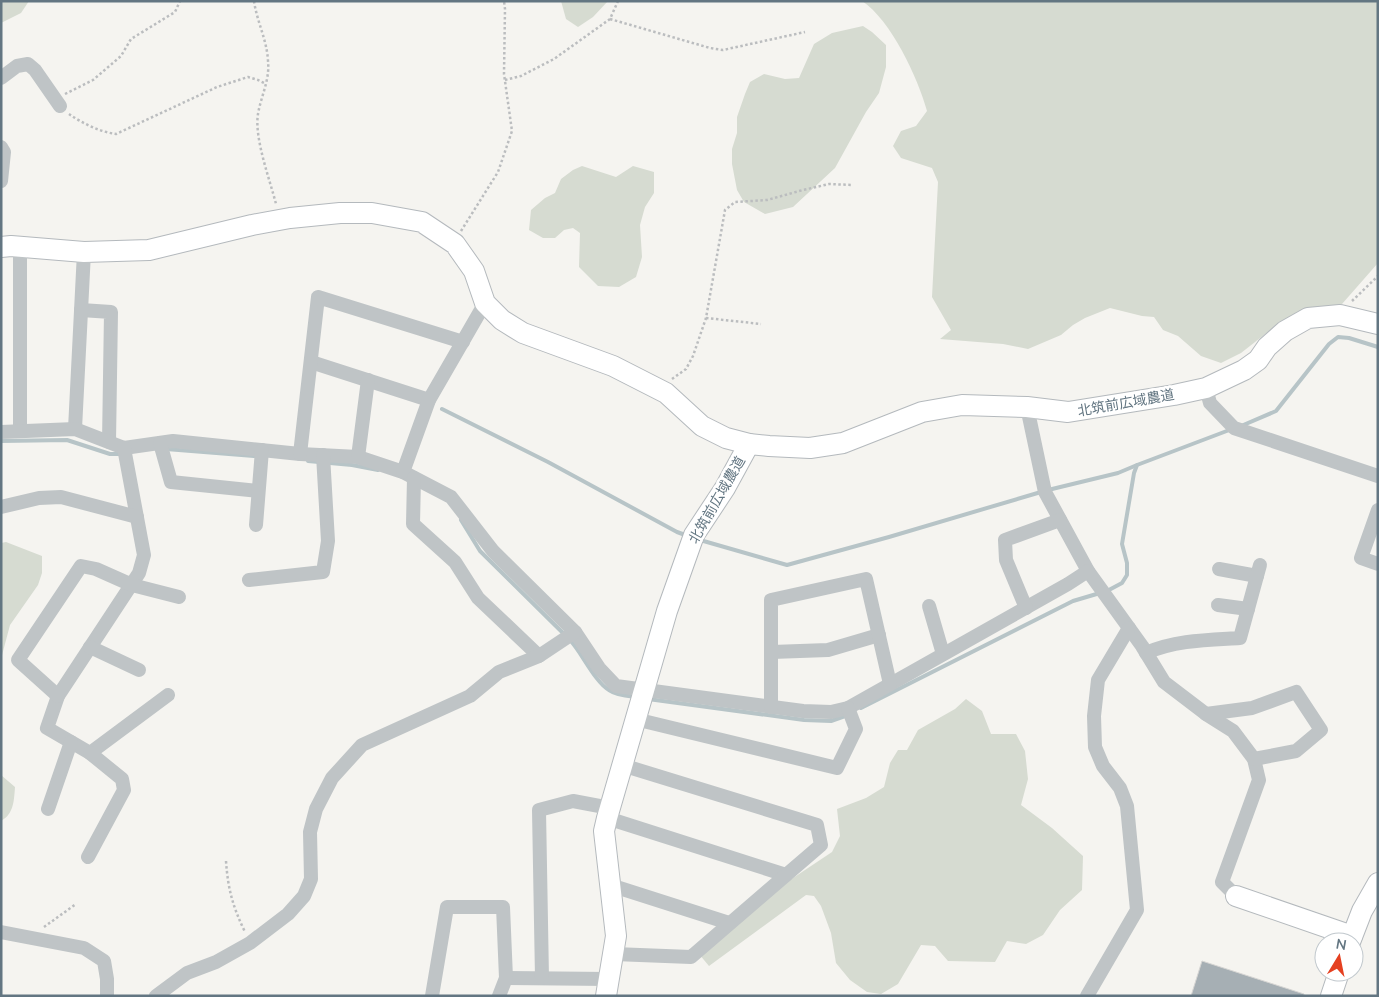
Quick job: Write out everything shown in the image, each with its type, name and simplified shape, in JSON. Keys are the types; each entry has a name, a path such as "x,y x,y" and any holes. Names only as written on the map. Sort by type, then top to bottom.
{"street":[{"path":"1,78 17,66 28,64 35,70 58,103"},
{"path":"1,147 4,152 1,181"},
{"path":"20,431 11,247 84,252 150,250 280,220 340,213 372,213 422,222 455,244 474,272 485,303 502,320 523,333 613,366 666,392 702,426 726,438 749,444"},
{"path":"75,429 84,252"},
{"path":"300,454 318,297 463,342"},
{"path":"485,303 430,400 409,475 414,524 455,562 478,598 539,656"},
{"path":"81,310 111,312 109,442"},
{"name":"北筑前広域農道","path":"607,988 616,936 604,831 667,611 694,535 725,488 749,444 810,448 843,443 922,412 962,406 1027,407 1068,412 1206,388 1244,370 1258,360 1267,347 1285,331 1308,318 1340,315 1378,324"},
{"path":"311,362 430,400"},
{"path":"358,457 368,380"},
{"path":"1206,388 1210,403 1234,428 1378,476"},
{"path":"1027,407 1045,492 1088,571 1129,628 1164,682 1206,714 1233,731 1254,759 1259,780 1222,882 1236,896 1332,932"},
{"path":"1,432 75,429 124,448 173,441 300,454 358,457 409,475 451,497 493,551 575,632 599,668 616,686 771,707 831,712 848,708 1088,571"},
{"path":"160,443 171,482 258,491"},
{"path":"88,857 124,790 122,779 90,753 46,728 58,696 139,573 144,555 124,448"},
{"path":"256,525 262,450"},
{"path":"249,580 323,572 328,541 323,455"},
{"path":"1,507 39,498 61,498 137,517"},
{"path":"1378,510 1361,558 1378,564"},
{"path":"1026,608 1006,560 1005,540 1060,520"},
{"path":"58,696 18,660 81,566 132,584 179,597"},
{"path":"1146,653 1162,646 1184,642 1240,638 1259,570 1219,569"},
{"path":"771,707 771,600 866,579 890,684"},
{"path":"1218,605 1248,609"},
{"path":"929,606 943,654"},
{"path":"1087,996 1137,910 1127,806 1120,788 1103,766 1095,747 1094,716 1098,680 1129,628"},
{"path":"156,996 187,973 216,962 250,943 288,914 304,896 311,878 310,832 316,809 332,778 362,745 470,696 498,672 539,656 575,632"},
{"path":"772,652 828,650 879,635"},
{"path":"90,647 139,670"},
{"path":"1206,714 1252,708 1296,692 1321,730 1296,751 1254,759"},
{"path":"90,753 168,695"},
{"path":"635,719 837,768 856,729 848,708"},
{"path":"48,809 71,742"},
{"path":"614,954 691,956 821,845 817,825 622,765"},
{"path":"542,978 539,810 573,801 786,875"},
{"path":"1354,932 1362,911 1378,883"},
{"path":"610,885 730,923"},
{"path":"432,996 447,907 504,907 506,978 498,996"},
{"path":"1,932 84,948 104,961 108,979 107,996"},
{"path":"506,978 542,978 607,988"},
{"path":"1331,996 1336,982"}],"path":[{"path":"180,1 175,12 131,39 121,56 92,80 58,103 70,115 108,133 116,134 216,87 248,77 266,84"},
{"path":"254,1 258,23 266,45 268,63 266,84 258,115 260,141 280,220"},
{"path":"455,244 466,222 498,172 512,131 505,80 504,1"},
{"path":"505,80 521,76 554,58 610,19 618,1"},
{"path":"610,19 710,48 723,50 805,32"},
{"path":"658,389 686,369 693,356 706,318 725,210 735,202 767,200 829,184 853,185"},
{"path":"1340,315 1378,276"},
{"path":"706,318 761,324"},
{"path":"226,861 230,895 235,911 250,943"},
{"path":"35,938 44,926 76,904"}],"shaded area":[{"path":"1,1 29,1 21,13 1,23"},
{"path":"561,1 608,1 593,17 578,27 566,19"},
{"path":"862,1 1378,1 1378,263 1342,304 1323,308 1278,324 1241,353 1221,363 1201,356 1178,336 1163,330 1154,317 1110,308 1085,318 1061,335 1028,349 1003,344 940,339 951,330 932,297 938,182 932,168 901,158 893,146 901,131 916,126 927,111 910,67 893,35 873,10"},
{"path":"863,26 886,45 886,67 879,93 866,112 835,168 793,207 765,214 744,202 737,190 732,164 732,149 737,133 737,117 750,82 764,74 785,79 799,78 814,44 832,33"},
{"path":"582,166 616,177 633,166 654,172 654,193 645,207 640,225 642,257 636,277 619,287 598,286 579,267 580,233 573,228 564,230 555,238 543,238 529,230 531,210 545,198 555,193 561,179"},
{"path":"6,542 42,556 42,573 38,585 10,625 1,659 1,543"},
{"path":"966,699 982,711 991,734 1016,734 1025,751 1028,779 1021,805 1052,828 1083,856 1082,890 1060,910 1043,935 1026,944 1007,941 995,962 948,961 935,946 921,945 898,984 881,994 867,992 850,980 836,963 831,933 821,906 814,896 806,895 709,966 699,954 781,886 832,852 840,836 837,809 866,798 884,787 890,763 898,750 907,750 918,730 955,709"},
{"path":"1,775 15,787 11,811 1,821"}],"building":[{"path":"1202,961 1304,994 1304,996 1191,996"}],"waterway":[{"path":"1241,426 1276,411 1329,344 1338,337 1349,338 1378,347"},
{"path":"442,409 548,462 677,532 688,536"},
{"path":"1107,591 1122,583 1127,575 1127,563 1122,544 1137,465 1232,429"},
{"path":"1,441 67,440 110,454 122,454"},
{"path":"166,449 254,456"},
{"path":"308,461 352,465 378,470"},
{"path":"1048,490 1118,473 1137,465"},
{"path":"700,540 787,565 1041,492"},
{"path":"461,520 480,551 565,635"},
{"path":"861,708 1073,601 1100,593"},
{"path":"570,640 604,686 615,693 636,697"},
{"path":"648,699 804,720 831,721 848,715"}]}
